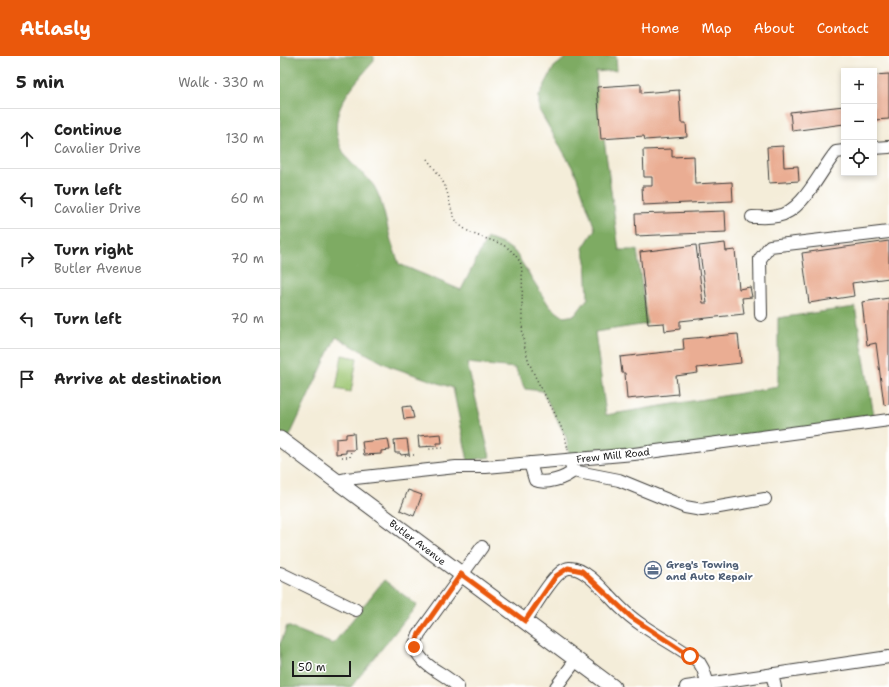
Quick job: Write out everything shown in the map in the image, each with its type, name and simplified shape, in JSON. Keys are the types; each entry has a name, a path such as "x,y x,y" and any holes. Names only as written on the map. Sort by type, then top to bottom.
{"main road":[{"name":"Butler Avenue","path":"280,439 613,687"}],"street":[{"path":"877,148 889,147"},
{"path":"752,217 778,216 793,209 811,189 836,152 841,151"},
{"path":"761,315 760,259 770,246 889,232"},
{"name":"Frew Mill Road","path":"337,481 456,467 530,463 571,465 634,454 795,431 889,420"},
{"path":"530,463 535,480 538,481 547,481 570,475 571,465 619,480 685,507 702,510 765,499"},
{"path":"458,687 452,680 431,668 421,659 414,647 419,634 482,547"},
{"path":"525,621 556,576 568,568 575,568 589,576 631,617 699,662 708,684"},
{"path":"280,573 356,610"},
{"path":"686,687 889,657"},
{"path":"556,687 576,660"},
{"path":"772,674 775,687"}],"path":[{"path":"427,159 440,175 445,186 453,215 460,225 469,231 505,245 515,252 521,264 526,352 537,381 566,437 571,465"},
{"path":"427,446 429,449 442,448"},
{"path":"342,458 350,457 351,450"},
{"path":"405,455 414,455"}],"green space":[{"path":"280,56 374,56 374,61 356,82 342,104 336,128 339,141 345,155 351,163 371,182 377,191 399,264 461,290 487,238 505,245 515,252 550,307 564,317 575,315 588,298 586,261 583,248 595,229 575,172 539,110 539,96 554,67 568,56 616,56 617,70 596,72 597,87 619,250 637,250 647,324 595,332 606,415 778,387 778,318 855,307 875,421 570,460 566,437 542,391 525,389 515,368 467,363 490,457 468,461 453,388 389,366 336,337 286,444 280,439"},
{"path":"342,355 357,358 351,392 336,389"},
{"path":"384,580 417,605 351,687 280,687 280,644 287,626 333,644"}],"building":[{"path":"889,74 889,119 877,120 877,75"},
{"path":"641,84 641,93 679,90 681,123 686,123 687,137 645,140 644,136 601,139 597,87"},
{"path":"841,106 841,124 792,131 790,112"},
{"path":"783,146 784,167 798,166 799,181 769,183 767,147"},
{"path":"672,149 672,157 694,156 695,184 732,182 733,201 643,205 642,186 652,186 652,177 644,177 643,150"},
{"path":"725,211 726,232 636,236 635,214"},
{"path":"889,241 889,278 852,283 854,296 809,303 802,253"},
{"path":"725,243 726,251 735,250 739,289 750,287 752,297 742,298 744,314 680,321 680,329 665,331 664,323 648,324 640,252 696,245 703,303 707,303 699,246"},
{"path":"889,298 889,404 884,405 876,343 867,345 862,302"},
{"path":"738,334 741,363 697,368 698,373 676,376 678,394 627,399 625,373 622,373 620,357 684,350 683,339"},
{"path":"411,406 414,418 404,419 402,407"},
{"path":"354,433 355,450 346,450 346,453 336,454 336,439 346,438 346,434"},
{"path":"441,434 442,443 437,443 437,446 419,447 418,436"},
{"path":"388,439 390,450 381,451 381,454 364,455 362,442"},
{"path":"407,439 409,454 401,455 400,453 395,453 394,440"},
{"path":"408,490 422,495 414,516 400,510"}],"place":[{"name":"Greg's Towing and Auto Repair","path":"653,570"}],"route":[{"path":"414,647 419,634 461,574 525,621 556,576 562,570 575,568 589,576 621,609 631,617 690,656"}]}
